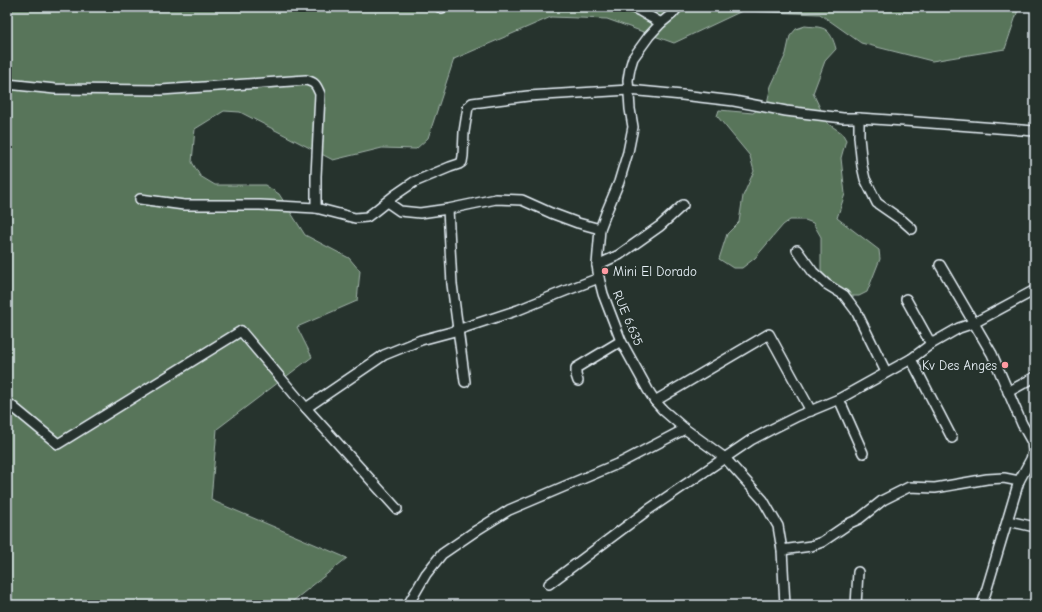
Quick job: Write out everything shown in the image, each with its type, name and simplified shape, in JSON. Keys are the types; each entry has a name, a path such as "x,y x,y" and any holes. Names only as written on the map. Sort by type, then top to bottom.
{"street":[{"path":"631,7 662,23"},
{"name":"RUE 6.635","path":"678,7 649,36 633,58 629,74 630,108 633,127 628,152 600,230 597,265 599,278 603,294 621,341 655,401 685,429 724,458 763,500 778,526 782,550 785,605"},
{"path":"7,84 55,89 161,90 306,80 312,82 317,86 320,94 316,208"},
{"path":"140,199 184,205 260,205 316,208 355,218 367,217 414,182 462,162 464,132 468,107 472,103 528,96 629,90 734,101 786,111 843,118 1035,131"},
{"path":"859,118 859,137 865,179 877,203 903,221 912,230"},
{"path":"387,202 400,211 420,213 496,199 522,200 552,213 600,230"},
{"path":"597,265 619,255 660,226 683,205"},
{"path":"448,209 452,284 465,382"},
{"path":"797,250 813,272 826,284 844,295 856,311 886,372"},
{"path":"940,265 992,354 1022,424 1032,442 1033,452 1031,468 1019,481 982,605"},
{"path":"306,408 384,354 421,340 458,330 518,310 599,278"},
{"path":"549,584 648,510 751,440 839,399 911,359 931,344 959,328 974,323 1035,290"},
{"path":"906,299 931,344"},
{"path":"7,402 58,444 241,331 306,408 397,509"},
{"path":"655,401 769,334 811,411"},
{"path":"578,381 576,368 621,341"},
{"path":"911,359 952,438"},
{"path":"1008,392 1035,377"},
{"path":"839,399 863,453"},
{"path":"408,605 426,574 442,554 477,530 509,510 622,462 685,429"},
{"path":"782,550 812,546 822,542 850,523 859,519 883,500 909,487 935,488 987,479 1004,478 1019,481"},
{"path":"1008,520 1035,527"},
{"path":"856,605 858,572"}],"green space":[{"path":"7,7 1019,7 1005,49 932,61 861,43 820,14 742,11 674,43 607,19 551,17 454,59 428,138 416,149 382,148 333,160 240,112 224,111 195,129 192,162 200,176 215,185 265,185 279,194 305,235 349,258 360,271 357,301 297,327 312,357 217,429 211,500 347,558 288,605 7,605"},
{"path":"805,26 825,29 831,36 836,49 825,61 813,93 827,123 842,133 846,140 841,158 845,194 837,218 879,250 880,259 867,292 859,296 851,296 829,285 824,278 821,270 821,237 813,223 805,220 790,220 783,225 755,258 742,268 733,268 719,259 727,234 739,222 743,196 754,171 750,156 717,116 719,110 753,113 767,103 771,86 786,54 790,36 796,29"}],"place":[{"name":"Mini El Dorado","path":"605,271"},
{"name":"Kv Des Anges","path":"1005,365"}]}
